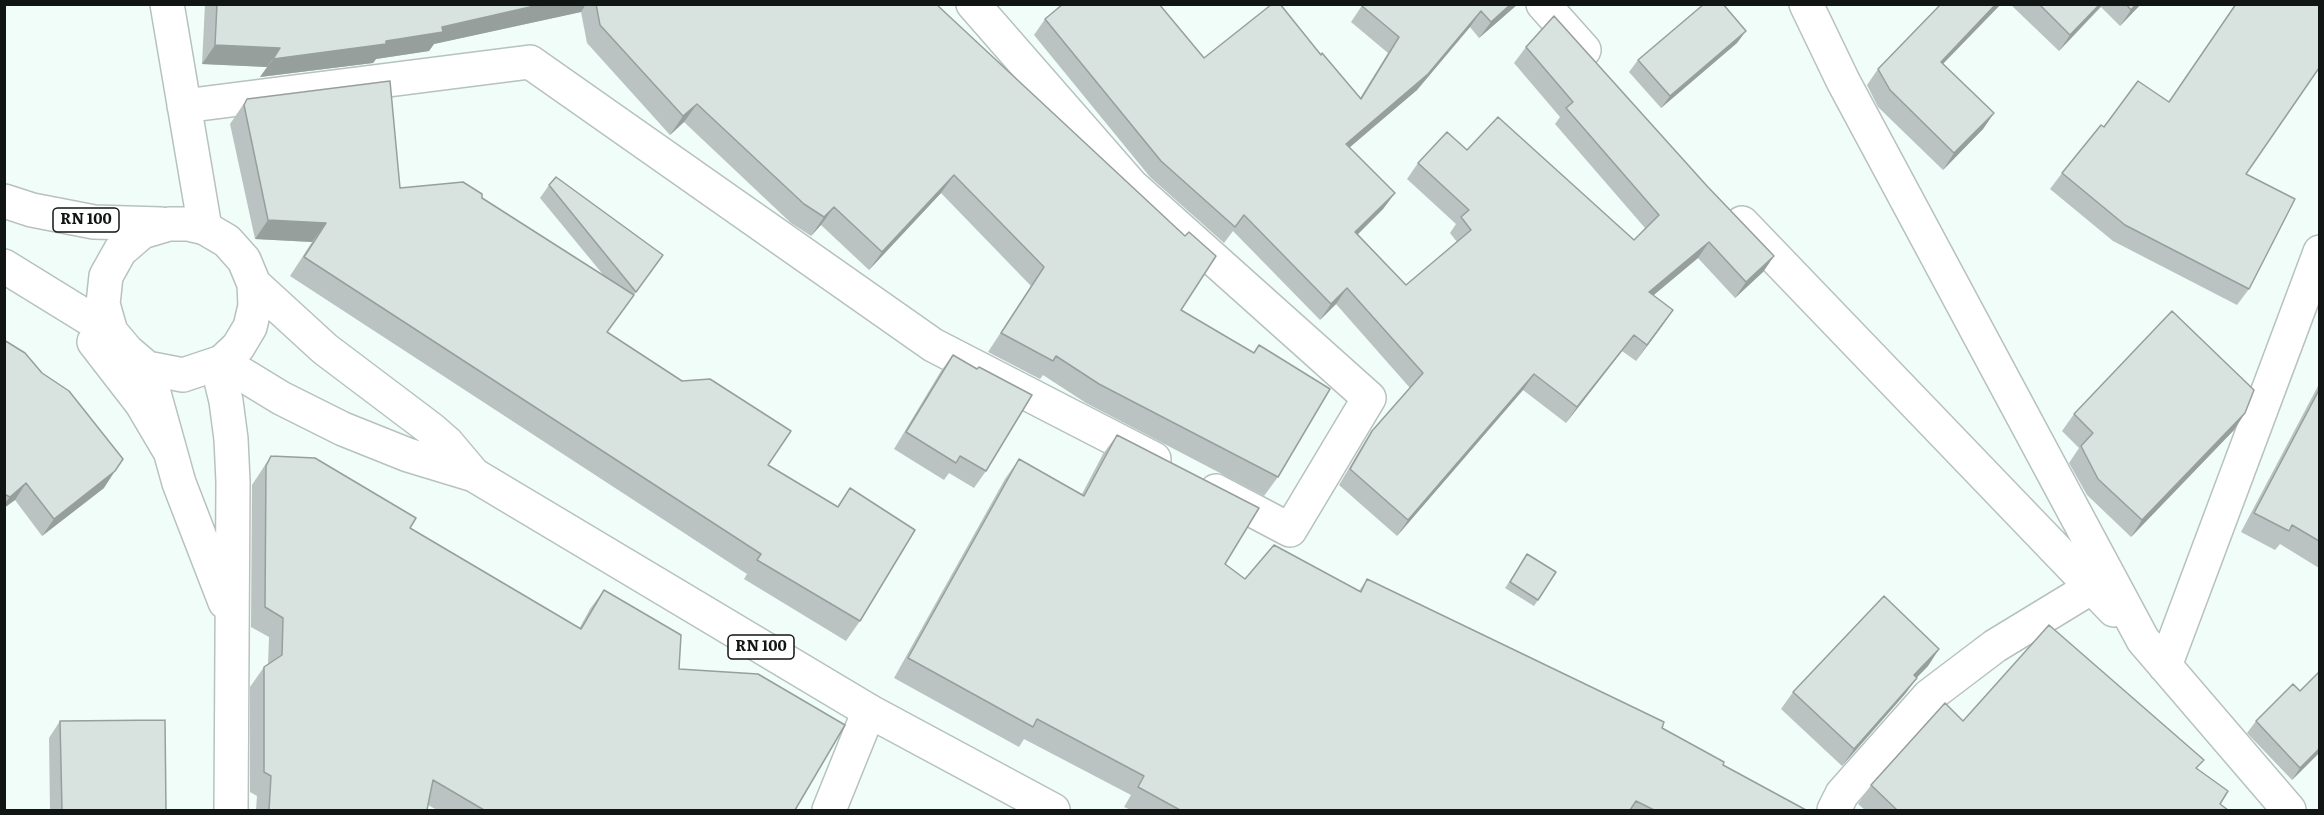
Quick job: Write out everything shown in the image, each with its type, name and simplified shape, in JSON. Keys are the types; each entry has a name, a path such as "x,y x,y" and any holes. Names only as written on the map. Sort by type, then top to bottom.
{"street":[{"path":"167,4 205,228"},
{"path":"184,106 530,62 933,345 1290,530 1369,398 1132,186 973,4"},
{"path":"1543,4 1606,75"},
{"path":"1806,4 1843,81 2143,640"},
{"path":"1718,198 2143,640 2289,810"},
{"name":"RN 100","path":"4,201 32,210 94,222 169,224"},
{"path":"4,266 111,332 127,351 147,368 183,375 220,363 238,347 250,327 255,306 254,284 244,260 227,241 205,228 188,224 169,224 142,232 120,251 106,276 103,304 111,332"},
{"path":"2166,666 2319,252"},
{"name":"RN 100","path":"254,284 325,349 431,429 447,443 474,475"},
{"path":"41,287 78,323 111,362 141,404 168,448"},
{"path":"220,363 231,439 231,810"},
{"name":"RN 100","path":"220,363 281,398 343,429 408,455 474,475 869,711 1053,810"},
{"path":"147,368 168,448 191,516 231,617"},
{"path":"1834,810 1842,794 1929,696 1995,646 2092,587"},
{"path":"829,810 869,711"}],"building":[{"path":"217,4 543,4 442,27 443,32 386,41 386,44 273,59 280,48 215,45"},
{"path":"596,4 936,4 1185,236 1189,232 1216,256 1181,310 1254,353 1259,345 1330,389 1278,477 1099,384 1056,356 1053,361 1001,333 1044,267 954,175 882,252 834,207 824,217 804,204 697,104 683,116 600,25"},
{"path":"1063,4 1159,4 1204,58 1272,4 1280,4 1321,55 1322,53 1361,99 1399,37 1362,6 1363,4 1511,4 1491,22 1481,11 1428,74 1346,144 1395,193 1355,232 1406,285 1471,230 1461,217 1469,210 1418,163 1447,132 1467,150 1498,117 1634,240 1659,215 1566,108 1573,102 1526,47 1554,16 1707,186 1774,256 1746,282 1709,242 1649,292 1673,310 1647,345 1634,335 1577,407 1534,374 1408,520 1350,469 1372,431 1423,373 1347,288 1331,304 1244,215 1235,227 1161,161 1045,19"},
{"path":"1704,4 1723,4 1746,31 1670,96 1638,60"},
{"path":"1941,4 1996,4 1941,62 1994,113 1954,153 1890,90 1878,69"},
{"path":"2039,4 2100,4 2070,35"},
{"path":"2126,4 2136,4 2131,10"},
{"path":"2236,4 2319,4 2319,68 2246,174 2295,199 2249,289 2125,225 2062,173 2101,125 2104,127 2138,81 2169,102"},
{"path":"390,81 400,188 463,182 482,194 482,198 634,295 607,332 682,381 710,379 791,431 768,465 838,507 850,488 915,530 860,621 757,560 761,554 304,257 326,223 268,220 244,105 247,99"},
{"path":"556,177 663,255 636,292 549,185"},
{"path":"2172,311 2254,390 2245,413 2142,520 2098,479 2081,446 2093,433 2074,414"},
{"path":"4,340 25,353 42,373 69,391 123,459 115,471 54,519 26,483 10,497 4,494"},
{"path":"953,355 1032,395 986,471 960,456 956,463 906,432"},
{"path":"2319,390 2319,541 2292,525 2289,531 2254,513"},
{"path":"1117,435 1259,508 1225,564 1245,579 1274,545 1361,592 1367,579 1664,722 1662,728 1724,762 1723,765 1806,810 1654,810 1636,801 1630,810 1180,810 1138,787 1144,776 1037,719 1033,727 908,658 1019,459 1084,496"},
{"path":"271,456 315,458 416,518 410,528 581,629 604,590 681,635 679,669 758,674 845,725 795,810 484,810 433,780 427,810 269,810 271,776 264,772 264,667 282,655 283,618 265,607 266,466"},
{"path":"1527,554 1556,572 1538,600 1510,582"},
{"path":"1884,596 1939,649 1914,675 1917,678 1854,749 1793,692"},
{"path":"2049,625 2204,760 2196,768 2228,791 2220,804 2228,810 1897,810 1871,785 1945,703 1963,721"},
{"path":"2319,672 2319,749 2300,768 2256,721 2293,684 2300,691"},
{"path":"165,720 166,810 62,810 60,721"}]}
